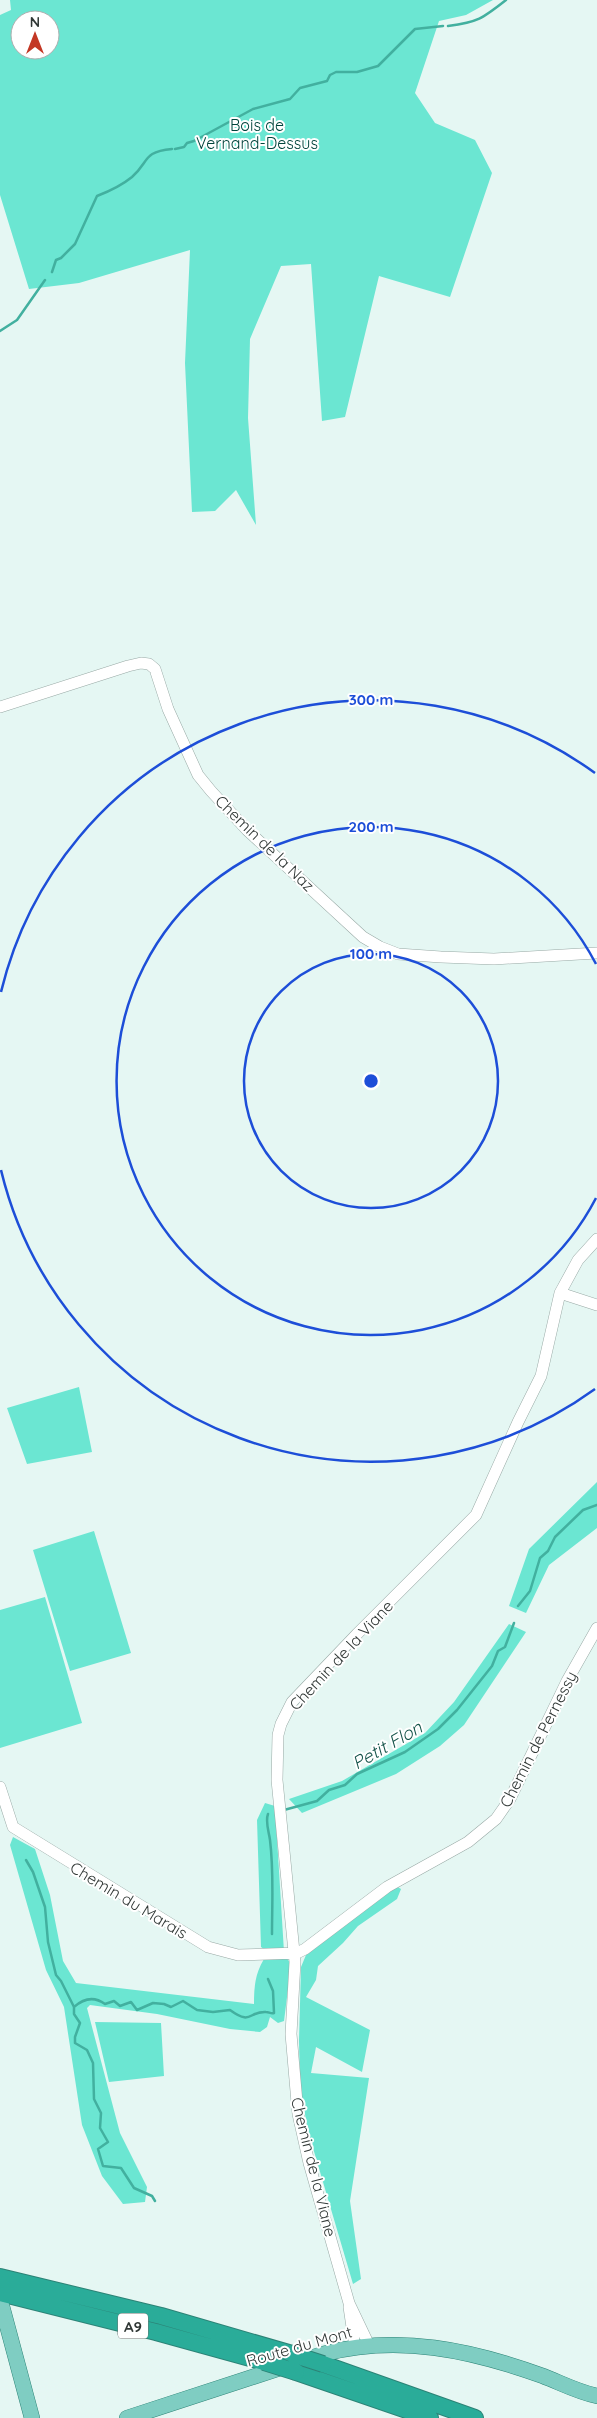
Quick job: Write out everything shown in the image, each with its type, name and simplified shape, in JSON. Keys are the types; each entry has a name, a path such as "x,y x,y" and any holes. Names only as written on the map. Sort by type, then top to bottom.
{"highway":[{"name":"A9","path":"0,2277 160,2316 292,2354 475,2418"},
{"name":"A9","path":"0,2293 264,2362 430,2418"}],"main road":[{"path":"0,2299 34,2416"},
{"name":"Route du Mont","path":"127,2418 314,2357 362,2346 410,2344 446,2349 544,2376 597,2388"},
{"name":"Route du Mont","path":"544,2376 597,2396"}],"street":[{"name":"Chemin de la Naz","path":"0,708 128,666 141,663 149,664 155,669 168,709 198,775 248,830 363,937 380,947 398,954 494,959 597,953"},
{"name":"Chemin de la Viane","path":"362,2346 309,2162 298,2114 291,2034 295,1970 277,1780 276,1749 281,1724 292,1702 476,1515 541,1376 560,1293 578,1260 597,1238"},
{"path":"560,1293 597,1305"},
{"name":"Chemin de Pernessy","path":"293,1953 305,1949 387,1887 468,1842 496,1818 510,1799 567,1681 597,1628"},
{"name":"Chemin du Marais","path":"0,1787 13,1827 208,1947 238,1955 293,1953"}],"green space":[{"name":"Bois de Vernand-Dessus","path":"10,0 493,0 466,15 439,21 415,93 435,123 475,140 492,173 450,297 379,276 345,417 322,421 311,264 281,266 250,339 248,418 256,525 236,490 215,511 192,512 185,363 190,250 79,283 29,289 0,195 0,15 10,10 10,60 60,60 60,10 11,10"},
{"path":"79,1387 92,1452 27,1464 7,1408"},
{"path":"597,1482 597,1528 549,1565 526,1613 509,1606 529,1549"},
{"path":"94,1531 131,1653 70,1671 33,1550"},
{"path":"45,1597 82,1723 0,1748 0,1610"},
{"path":"509,1624 526,1632 464,1725 440,1746 396,1774 302,1813 289,1799 342,1781 425,1733 454,1702"},
{"path":"265,1803 275,1806 284,1952 268,1952 261,1947 257,1820"},
{"path":"13,1837 35,1849 50,1895 63,1961 76,1983 254,2004 256,1981 264,1959 287,1958 291,1965 284,2021 278,2023 270,2017 267,2027 260,2032 230,2029 157,2014 90,2005 87,2008 120,2133 147,2187 145,2202 123,2204 102,2176 82,2125 64,2007 46,1970 10,1845"},
{"path":"396,1886 401,1889 397,1899 358,1926 318,1966 316,1980 306,1997 370,2030 362,2072 316,2047 311,2073 369,2078 350,2201 361,2279 353,2284 308,2131 300,2086 301,1967 306,1955"},
{"path":"95,2022 161,2023 164,2076 109,2082"}],"waterway":[{"path":"448,26 479,19 506,0"},
{"path":"175,149 184,147 187,143 253,109 290,99 300,88 327,81 330,75 336,72 357,72 378,66 415,29 443,26"},
{"path":"52,272 56,260 61,258 75,244 97,196 115,188 132,177 151,155 162,150 172,149"},
{"path":"0,331 17,320 45,280"},
{"name":"Petit Flon","path":"518,1606 530,1591 540,1558 548,1551 555,1537 583,1510 597,1505"},
{"name":"Petit Flon","path":"284,1810 317,1801 329,1790 345,1785 357,1774 405,1752 438,1729 457,1710 492,1666 498,1651 505,1647 514,1623"},
{"name":"Petit Flon","path":"268,1814 267,1824 272,1875 272,1934"},
{"path":"26,1860 33,1872 45,1907 48,1942 56,1975 74,2007"},
{"name":"Petit Flon","path":"155,2201 152,2196 134,2188 121,2168 103,2166 98,2149 108,2142 100,2128 101,2113 94,2099 93,2063 87,2050 75,2043 80,2023 74,2014 74,2007 81,2002 93,1999 105,2004 114,2001 120,2006 131,2002 137,2010 153,2003 171,2007 183,2001 197,2010 213,2012 230,2010 242,2017 250,2017 260,2012 274,2013 273,1991 268,1979"}]}
